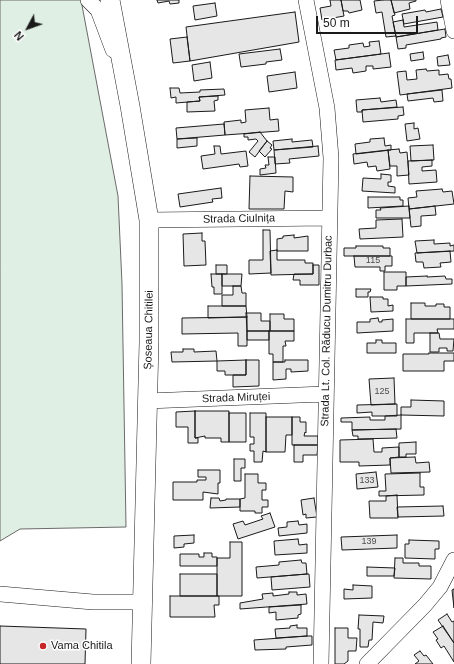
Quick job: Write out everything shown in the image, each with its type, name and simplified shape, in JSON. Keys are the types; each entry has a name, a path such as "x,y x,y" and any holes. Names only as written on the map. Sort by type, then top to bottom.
{"main road":[{"name":"Șoseaua Chitilei","path":"110,0 149,220 150,270 148,401 141,664"}],"street":[{"path":"88,0 98,10 126,86"},
{"name":"Strada Lt. Col. Răducu Dumitru Durbac","path":"306,0 327,108 330,158 321,664"},
{"path":"448,0 454,30"},
{"name":"Strada Ciulnița","path":"149,220 329,218"},
{"name":"Strada Miruței","path":"148,401 325,394"},
{"path":"367,664 425,605 440,587 454,560"},
{"path":"0,594 93,602 142,602"}],"green space":[{"path":"0,0 81,0 118,196 122,284 126,527 20,529 0,541"}],"building":[{"path":"157,0 179,0 179,3 170,4 169,1 158,3"},
{"path":"330,0 341,0 344,16 322,20 320,8 331,6"},
{"path":"341,0 360,0 362,10 349,13 348,11 343,11"},
{"path":"391,0 395,15 392,16 396,36 386,37 382,12 376,13 374,1"},
{"path":"391,0 416,1 409,3 410,9 394,13"},
{"path":"215,3 217,16 195,20 193,6"},
{"path":"441,9 443,17 404,24 402,14"},
{"path":"295,12 299,42 190,61 186,27"},
{"path":"403,20 404,27 437,22 438,30 396,37 393,22"},
{"path":"445,29 446,37 406,45 406,48 398,49 396,37"},
{"path":"187,37 190,61 173,63 170,39"},
{"path":"379,41 381,54 336,60 334,50 349,48 349,45 363,43 364,47 370,46 369,42"},
{"path":"280,49 282,60 266,62 266,64 241,67 239,54"},
{"path":"423,52 424,59 411,61 410,54"},
{"path":"389,53 391,67 373,69 373,66 366,66 366,71 353,73 352,68 336,70 335,60"},
{"path":"448,55 450,65 438,66 437,57"},
{"path":"210,62 212,78 194,81 192,65"},
{"path":"426,69 427,71 439,70 439,75 448,74 449,79 451,79 452,88 400,95 397,72 406,71 407,80 417,79 416,70"},
{"path":"295,72 297,88 269,92 267,76"},
{"path":"170,88 179,88 180,93 224,89 225,95 199,97 200,101 176,103 176,97 171,98"},
{"path":"442,90 443,101 434,102 433,98 408,101 407,94"},
{"path":"218,96 218,100 214,101 215,111 187,112 187,102 200,101 199,97"},
{"path":"380,98 381,102 396,100 397,107 362,110 362,112 357,112 356,100"},
{"path":"403,107 404,115 398,116 398,119 363,122 362,110"},
{"path":"269,108 270,120 278,119 279,131 225,135 224,122 241,120 241,123 246,122 245,110"},
{"path":"414,123 414,129 418,128 420,139 407,141 405,124"},
{"path":"224,124 225,135 177,139 176,128"},
{"path":"260,132 267,141 255,157 249,152 258,141 256,139 248,140 248,137 244,137 244,134"},
{"path":"197,138 197,146 177,148 177,139"},
{"path":"384,138 385,146 391,145 391,150 356,154 355,144 370,142 370,139"},
{"path":"292,139 292,142 312,140 313,147 274,150 273,141"},
{"path":"267,141 272,145 270,148 272,149 265,157 259,151"},
{"path":"433,145 434,160 411,161 410,146"},
{"path":"214,146 220,146 221,154 246,151 248,166 240,167 239,164 203,169 201,156 215,154"},
{"path":"318,146 319,156 289,159 290,163 275,164 274,150"},
{"path":"399,149 400,153 407,152 409,175 397,176 397,166 390,166 388,150"},
{"path":"388,150 390,169 377,171 376,166 368,167 367,162 354,164 353,154"},
{"path":"268,157 275,157 276,173 260,175 260,169 266,168 265,165 269,165"},
{"path":"432,160 432,166 422,167 422,171 436,170 437,182 409,184 408,161"},
{"path":"381,174 391,175 391,182 388,182 388,186 395,187 395,193 362,191 363,178 381,179"},
{"path":"250,176 293,177 293,192 285,191 284,209 249,209"},
{"path":"221,188 222,198 212,199 213,202 180,207 178,194"},
{"path":"442,189 443,192 452,191 454,204 409,209 408,198 417,197 416,191"},
{"path":"368,197 400,197 400,200 403,200 403,206 368,208"},
{"path":"409,206 410,218 376,218 376,210 381,210 380,208"},
{"path":"435,206 436,215 421,216 421,226 411,227 409,209"},
{"path":"402,219 403,237 360,239 359,229 376,228 376,220"},
{"path":"263,230 270,230 271,273 249,274 249,260 263,260"},
{"path":"202,233 202,241 205,241 206,265 184,266 183,234"},
{"path":"294,235 294,238 308,236 308,251 277,251 277,239 283,238 283,236"},
{"path":"434,240 434,244 450,243 450,246 454,245 454,251 417,253 415,241"},
{"path":"356,246 383,246 383,248 390,248 390,256 344,256 344,248 356,248"},
{"path":"277,250 277,260 305,260 305,263 313,263 313,274 271,275 270,251"},
{"path":"450,251 451,262 440,263 441,267 424,268 423,262 416,262 415,253"},
{"path":"354,256 392,256 392,266 385,266 385,271 380,271 380,267 355,267"},
{"path":"216,265 227,265 227,274 216,274"},
{"path":"313,265 319,265 319,285 300,285 300,280 293,280 294,274 313,274"},
{"path":"384,272 406,272 406,286 397,286 397,290 384,290"},
{"path":"211,274 222,274 222,294 214,294"},
{"path":"222,274 242,274 241,286 222,286"},
{"path":"445,276 446,279 452,279 452,284 406,286 406,277"},
{"path":"233,286 241,286 242,293 246,293 246,306 222,306 222,295 233,295"},
{"path":"356,289 371,289 370,292 368,292 368,297 356,297"},
{"path":"370,297 383,297 383,299 388,299 388,306 393,305 393,311 371,312"},
{"path":"411,303 425,303 425,306 444,304 444,307 450,307 450,319 411,319"},
{"path":"208,306 246,306 247,317 208,318"},
{"path":"246,313 261,313 261,321 270,321 270,331 247,331"},
{"path":"270,314 284,314 284,319 294,319 294,331 270,331"},
{"path":"247,317 247,346 238,346 238,333 182,334 182,318"},
{"path":"378,318 379,322 382,322 382,320 393,319 393,331 357,333 357,322 370,322 370,319"},
{"path":"406,319 454,319 454,329 437,329 438,333 414,333 414,343 406,343"},
{"path":"247,331 269,331 269,340 247,340"},
{"path":"269,331 294,331 294,341 285,341 286,346 283,346 283,362 273,362 273,354 269,354"},
{"path":"430,333 439,333 440,339 454,339 453,351 447,351 447,348 439,348 439,352 430,352"},
{"path":"376,340 382,340 382,343 396,343 396,353 367,353 367,343 376,343"},
{"path":"183,349 194,349 194,352 216,351 217,361 172,362 171,352 183,352"},
{"path":"454,353 454,361 444,361 444,371 403,371 403,354"},
{"path":"246,360 259,360 259,386 233,387 233,375 246,375"},
{"path":"246,360 246,375 225,375 225,371 217,371 217,361"},
{"path":"285,360 308,360 308,371 291,372 291,369 286,369 286,379 273,380 273,362 285,362"},
{"path":"394,378 395,404 371,405 369,379"},
{"path":"411,400 444,401 444,416 401,415 401,407 411,407"},
{"path":"397,404 397,416 372,416 372,412 357,413 357,405"},
{"path":"195,411 229,411 229,442 221,442 221,438 205,438 205,436 195,438"},
{"path":"195,411 195,438 198,438 198,443 188,443 188,427 176,427 176,412"},
{"path":"229,413 246,413 246,442 229,442"},
{"path":"250,413 266,413 266,452 263,451 262,462 254,462 254,451 250,451 250,444 254,444 254,437 250,437"},
{"path":"401,415 401,429 352,430 352,422 341,422 341,418 370,417 370,420 385,420 385,416"},
{"path":"266,417 292,417 292,435 286,435 285,452 266,452"},
{"path":"292,417 300,417 300,422 306,422 306,433 305,432 304,436 318,436 318,445 292,445"},
{"path":"396,429 397,438 358,439 358,436 353,436 352,430"},
{"path":"373,439 374,452 382,452 382,448 399,447 399,457 390,458 390,465 359,466 359,462 340,462 340,440"},
{"path":"416,442 416,454 406,454 406,457 399,457 399,443"},
{"path":"294,445 318,445 317,455 303,455 303,462 294,462"},
{"path":"415,457 416,463 429,462 430,472 391,473 390,458"},
{"path":"234,459 245,459 245,468 241,468 241,481 234,481"},
{"path":"198,470 220,470 218,494 203,492 203,500 173,500 173,482 197,482 197,480 206,480 206,477 198,477"},
{"path":"376,472 378,487 357,489 356,474"},
{"path":"420,473 420,487 424,487 424,495 379,496 379,491 386,491 385,474"},
{"path":"245,474 258,474 258,483 266,483 266,490 262,490 262,500 268,500 268,507 262,507 262,513 255,513 255,511 240,511 240,499 245,498"},
{"path":"397,495 398,518 370,518 369,501 386,501 386,496"},
{"path":"211,498 219,498 220,501 226,499 240,499 240,507 210,508"},
{"path":"314,498 317,517 306,518 306,514 303,515 301,500"},
{"path":"443,506 444,516 398,517 397,507"},
{"path":"270,513 275,527 238,539 233,524 243,521 245,525 263,519 261,516"},
{"path":"298,521 299,525 307,524 307,533 279,536 278,528 287,527 287,522"},
{"path":"194,535 194,543 184,544 184,547 174,548 174,536"},
{"path":"397,535 397,548 342,550 341,537"},
{"path":"298,539 299,545 307,544 307,553 275,555 274,541"},
{"path":"409,540 439,541 439,549 435,549 435,559 405,558 405,544 409,544"},
{"path":"230,542 242,542 242,596 217,596 217,558 230,558"},
{"path":"204,553 212,553 212,557 217,557 217,566 180,566 180,554 199,554 199,557 204,557"},
{"path":"395,558 403,558 403,563 419,563 419,566 431,566 431,579 394,578"},
{"path":"301,560 302,563 306,563 307,574 257,578 256,567 279,565 279,562"},
{"path":"367,567 395,568 394,576 367,576"},
{"path":"180,574 217,574 217,596 180,596"},
{"path":"309,574 310,587 272,590 271,577"},
{"path":"353,585 372,586 372,598 344,599 344,589 353,590"},
{"path":"454,589 454,608 452,590"},
{"path":"289,592 297,592 297,595 306,594 307,604 240,609 240,603 263,599 262,594 273,593 273,596 289,594"},
{"path":"170,596 219,596 219,605 214,605 215,617 170,617"},
{"path":"301,605 301,614 298,615 298,618 276,620 276,612 269,613 269,607"},
{"path":"447,614 452,622 454,621 454,643 438,620"},
{"path":"359,615 384,616 383,623 373,622 372,640 369,640 368,647 360,647 360,629 358,629"},
{"path":"297,625 297,628 307,628 307,636 276,638 275,629 290,628 290,626"},
{"name":"Vama Chitila","path":"0,626 86,629 85,664 0,664"},
{"path":"443,626 454,643 454,662 444,646 441,648 436,640 438,639 433,632"},
{"path":"335,628 348,628 348,638 357,638 356,651 348,651 348,661 344,664 335,664"},
{"path":"312,636 312,645 286,647 286,649 255,650 254,640"},
{"path":"420,651 424,656 426,655 433,664 415,664 419,661 414,655"}],"place":[{"name":"Vama Chitila","path":"43,646"}]}
